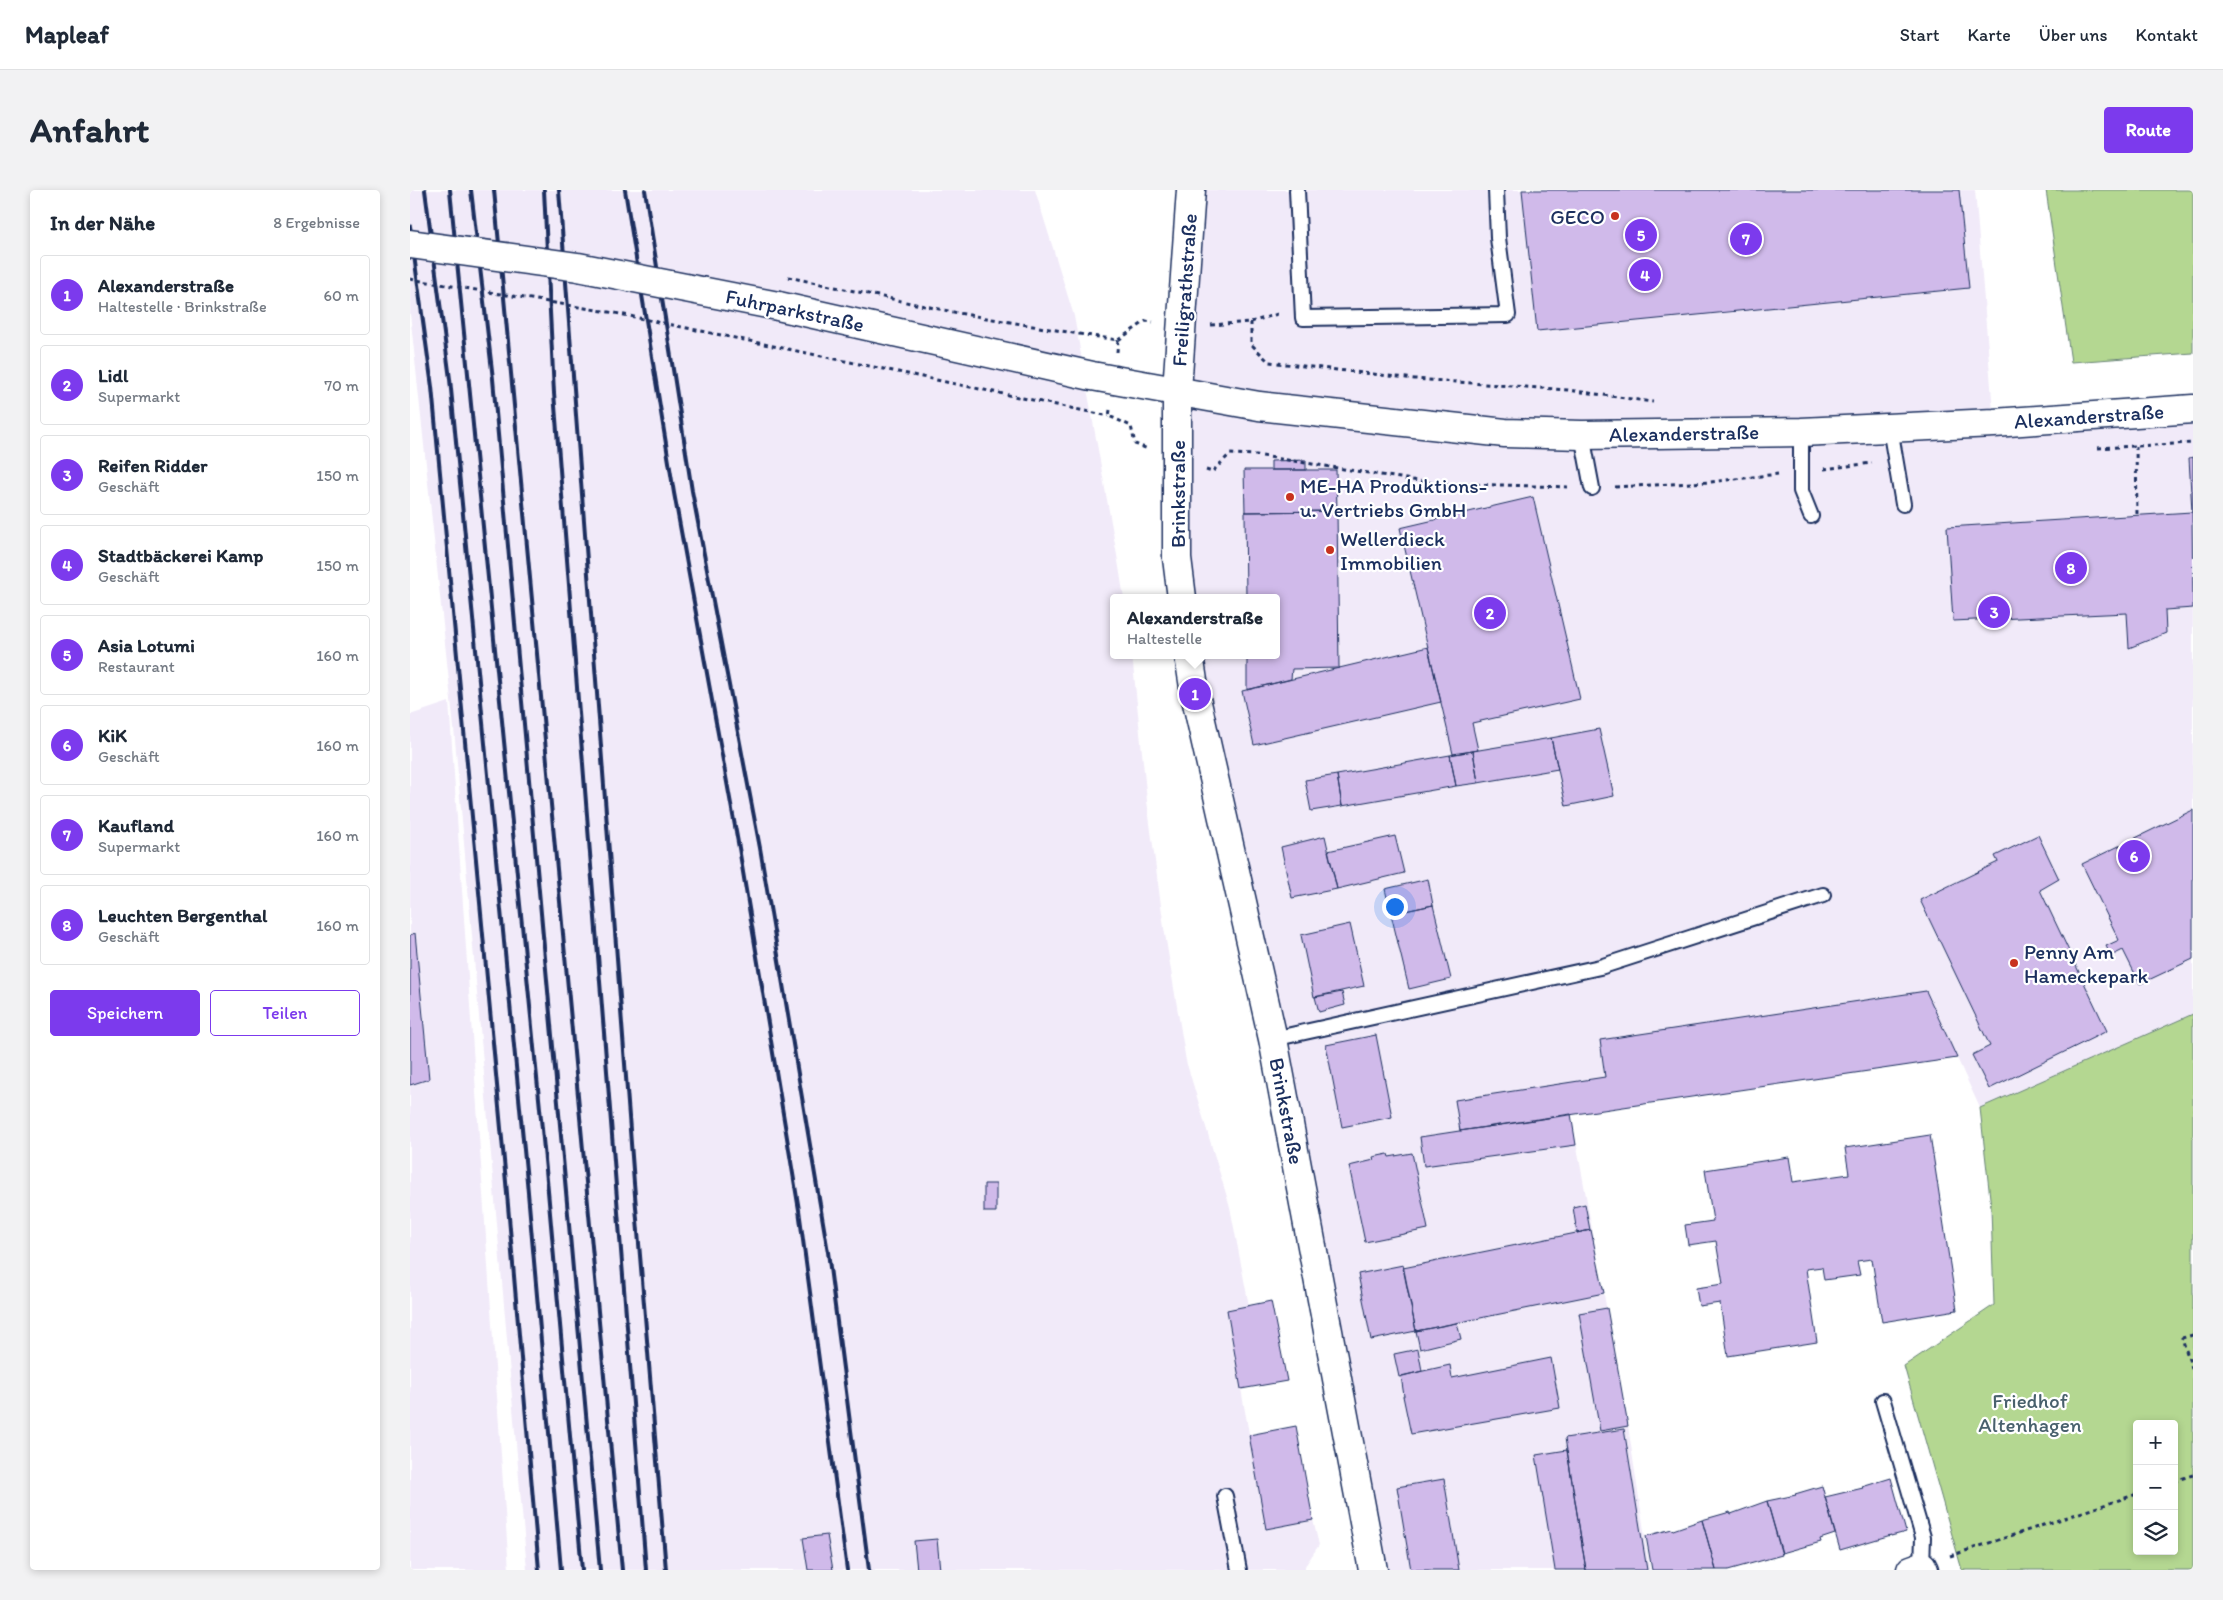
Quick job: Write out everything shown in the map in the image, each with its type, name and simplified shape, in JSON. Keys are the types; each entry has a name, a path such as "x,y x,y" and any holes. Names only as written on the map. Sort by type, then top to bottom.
{"main road":[{"name":"Freiligrathstraße","path":"1177,390 1191,190"},
{"name":"Fuhrparkstraße","path":"410,244 578,267 778,306 1092,376 1177,390"},
{"name":"Alexanderstraße","path":"1177,390 1259,406 1505,432 1582,434 1801,432 1994,423 2193,409"},
{"name":"Brinkstraße","path":"1177,390 1177,558 1182,594"},
{"name":"Brinkstraße","path":"1190,659 1195,694 1273,1039 1373,1570"}],"lane":[{"path":"1297,190 1303,318 1508,315 1498,238 1496,190"},
{"path":"1890,428 1903,504"},
{"path":"1801,432 1801,491 1811,516"},
{"path":"1582,434 1592,488"},
{"path":"1273,1039 1600,967 1823,895"},
{"path":"1883,1401 1923,1537 1919,1569"},
{"path":"1225,1496 1239,1570"}],"path":[{"path":"410,279 615,313 1109,416"},
{"path":"1079,334 1118,340 1146,321 1181,326 1251,322 1302,306"},
{"path":"1251,322 1251,344 1269,362 1415,379 1568,390 1654,402"},
{"path":"2136,446 2138,516"},
{"path":"2193,1334 2182,1338 2193,1372"},
{"path":"2178,1480 2193,1475"},
{"path":"1919,1569 2133,1495"}],"shaded area":[{"path":"410,190 1035,190 1074,316 1118,561 1123,594 1110,594 1110,659 1132,659 1147,801 1164,928 1186,1061 1230,1207 1249,1306 1227,1311 1266,1528 1313,1520 1319,1545 1305,1566 1305,1570 527,1570 454,728 410,313"},
{"path":"1192,190 1975,190 1994,423 2193,409 2193,1014 1980,1108 1957,1058 1571,1114 1628,1426 1650,1570 1373,1570 1192,659 1280,659 1280,594 1182,594"},
{"path":"449,702 509,1570 410,1570 410,715"}],"green space":[{"path":"2046,190 2193,190 2193,353 2071,362"},
{"name":"Friedhof Altenhagen","path":"2193,1014 2193,1570 1962,1570 1904,1366 1994,1305 1991,1207 1980,1108"}],"building":[{"path":"1522,190 1959,190 1969,288 1537,331"},
{"path":"2193,457 2193,512 2192,512 2189,458"},
{"path":"1306,460 1306,470 1271,470 1271,461"},
{"path":"1244,470 1336,470 1337,511 1245,512"},
{"path":"1533,497 1580,699 1472,723 1478,750 1453,754 1400,528"},
{"path":"1337,511 1339,668 1292,669 1291,679 1247,690 1247,659 1280,659 1280,594 1246,594 1245,512"},
{"path":"2192,512 2193,608 2165,610 2166,633 2129,648 2127,613 1953,621 1947,527"},
{"path":"1428,647 1441,702 1254,745 1242,691"},
{"path":"1599,729 1614,796 1566,806 1551,738"},
{"path":"1551,738 1558,769 1478,783 1473,751"},
{"path":"1473,751 1478,783 1456,786 1450,755"},
{"path":"1450,755 1456,786 1342,806 1337,775"},
{"path":"1337,775 1342,806 1311,811 1305,780"},
{"path":"2193,810 2193,959 2140,984 2123,950 2111,956 2106,946 2119,940 2082,864"},
{"path":"2038,835 2059,879 2040,890 2107,1031 1989,1089 1972,1055 1990,1046 1920,900 1998,862 1995,856"},
{"path":"1325,836 1337,889 1292,898 1281,847"},
{"path":"1395,836 1404,873 1337,889 1328,851"},
{"path":"1428,879 1433,905 1391,914 1385,889"},
{"path":"1433,905 1451,979 1409,989 1391,914"},
{"path":"1350,924 1364,986 1314,997 1301,935"},
{"path":"415,933 429,1079 410,1085 410,935"},
{"path":"1926,991 1957,1058 1460,1131 1455,1100 1605,1077 1600,1040"},
{"path":"1342,992 1345,1005 1319,1012 1315,997"},
{"path":"1376,1035 1392,1117 1342,1127 1326,1045"},
{"path":"1571,1114 1576,1145 1424,1166 1420,1137"},
{"path":"1930,1135 1957,1310 1882,1322 1872,1259 1857,1261 1860,1275 1824,1280 1822,1267 1806,1269 1817,1342 1728,1356 1720,1303 1699,1306 1696,1288 1723,1284 1716,1241 1688,1245 1685,1225 1713,1221 1705,1170 1789,1157 1793,1182 1849,1174 1845,1148"},
{"path":"1412,1153 1428,1229 1365,1242 1349,1166 1374,1160 1373,1157 1388,1154 1389,1157"},
{"path":"984,1184 996,1184 996,1212 984,1212"},
{"path":"1585,1204 1590,1230 1577,1233 1573,1207"},
{"path":"1591,1230 1604,1293 1416,1331 1403,1268"},
{"path":"1403,1265 1416,1331 1371,1340 1358,1274"},
{"path":"1271,1301 1287,1381 1241,1389 1227,1310"},
{"path":"1607,1308 1628,1426 1600,1431 1579,1313"},
{"path":"1457,1323 1461,1339 1420,1349 1416,1331"},
{"path":"1418,1349 1422,1371 1399,1377 1394,1354"},
{"path":"1551,1358 1560,1408 1411,1434 1401,1376 1450,1365 1452,1378"},
{"path":"1296,1426 1313,1520 1266,1529 1249,1435"},
{"path":"1624,1429 1647,1570 1586,1570 1565,1438"},
{"path":"1567,1450 1586,1570 1555,1570 1536,1455"},
{"path":"1891,1478 1906,1532 1840,1550 1825,1497 1863,1488"},
{"path":"1444,1479 1459,1570 1411,1570 1397,1487"},
{"path":"1822,1486 1835,1534 1820,1539 1821,1542 1782,1553 1767,1501 1796,1495"},
{"path":"1767,1501 1782,1555 1728,1570 1716,1570 1702,1520 1730,1512 1731,1514"},
{"path":"1702,1520 1716,1570 1652,1570 1646,1536 1673,1530"},
{"path":"827,1535 833,1570 808,1570 803,1538"},
{"path":"937,1539 940,1570 917,1570 914,1541"}],"railway":[{"path":"425,190 450,379 527,1181 561,1570"},
{"path":"450,190 547,1180 582,1570"},
{"path":"471,190 493,379 600,1570"},
{"path":"494,190 622,1570"},
{"path":"544,190 554,393 646,1570"},
{"path":"559,190 634,1183 666,1570"},
{"path":"625,190 674,493 739,848 799,1210 847,1570"},
{"path":"645,190 692,491 760,848 828,1252 869,1570"},
{"path":"410,226 432,387 506,1182 539,1570"}],"place":[{"name":"GECO","path":"1615,216"},
{"name":"Asia Lotumi","path":"1641,235"},
{"name":"Kaufland","path":"1746,239"},
{"name":"Stadtbäckerei Kamp","path":"1645,275"},
{"name":"ME-HA Produktions- u. Vertriebs GmbH","path":"1290,497"},
{"name":"Wellerdieck Immobilien","path":"1330,550"},
{"name":"Leuchten Bergenthal","path":"2071,568"},
{"name":"Reifen Ridder","path":"1994,612"},
{"name":"Lidl","path":"1490,613"},
{"name":"Alexanderstraße","path":"1195,694"},
{"name":"KiK","path":"2134,856"},
{"name":"Penny Am Hameckepark","path":"2014,963"}]}
